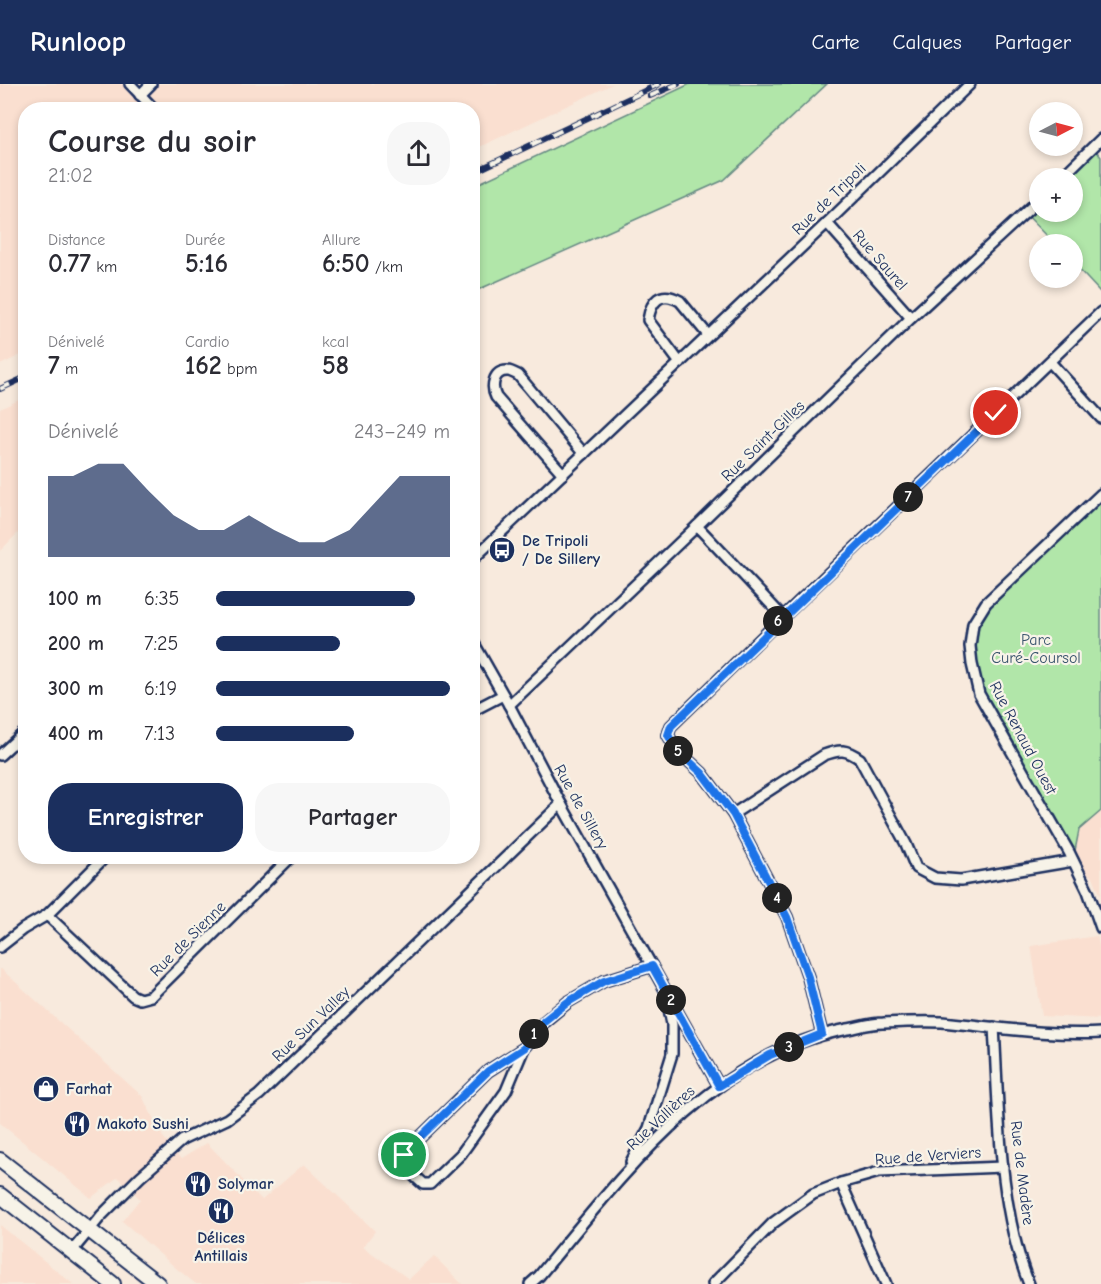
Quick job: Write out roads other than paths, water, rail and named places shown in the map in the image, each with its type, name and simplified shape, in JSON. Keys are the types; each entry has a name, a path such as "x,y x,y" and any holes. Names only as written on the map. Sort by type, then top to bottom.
{"main road":[{"path":"0,1160 158,1284"},
{"path":"0,1195 113,1284"}],"street":[{"path":"130,84 147,102"},
{"path":"140,95 151,84"},
{"name":"Rue de Tripoli","path":"480,552 970,84"},
{"path":"1071,168 1101,139"},
{"name":"Rue Saint-Gilles","path":"509,705 911,318 1029,209"},
{"name":"Rue Saurel","path":"827,223 911,318"},
{"path":"680,363 648,320 650,309 656,300 664,296 680,301 708,335"},
{"path":"822,1034 808,977 787,917 733,814 702,773 677,750 668,735 671,726 1101,312"},
{"path":"1050,362 1101,418"},
{"path":"563,474 496,397 493,390 494,380 500,373 509,371 518,375 584,454"},
{"name":"Rue Renaud Ouest","path":"1101,494 986,603 973,624 970,646 979,694 1073,861 1088,891 1101,928"},
{"path":"697,526 783,617"},
{"name":"Rue de Sillery","path":"480,654 719,1086"},
{"path":"480,707 503,695"},
{"path":"0,755 18,738"},
{"path":"733,814 824,755 835,751 849,751 860,759 906,844 916,868 935,878 961,880 1073,861"},
{"name":"Rue Sun Valley","path":"72,1251 140,1177 182,1140 227,1119 259,1095 561,804"},
{"path":"0,947 22,929 47,915 98,864"},
{"name":"Rue de Sienne","path":"47,915 133,996 140,999 151,996 284,864"},
{"path":"524,1048 488,1071 407,1150 404,1155 407,1169 423,1184 430,1184 461,1154 506,1091 524,1048 544,1021 568,1002 604,981 652,966"},
{"name":"Rue de Sillery","path":"626,1172 649,1128 672,1054 672,1024 664,987"},
{"name":"Rue Vallières","path":"531,1284 626,1172 679,1118 719,1086 770,1055 822,1034 880,1023 939,1022 1074,1035 1101,1033"},
{"name":"Rue de Madère","path":"994,1027 1003,1167 1011,1222 1029,1284"},
{"name":"Rue de Verviers","path":"712,1284 773,1223 813,1194 879,1172 1003,1167"},
{"path":"841,1183 886,1284"}],"railway":[{"path":"480,169 659,84"},
{"path":"650,96 678,84"},
{"path":"0,389 18,381"}],"place":[{"name":"De Tripoli / De Sillery","path":"502,550"},
{"name":"Farhat","path":"46,1089"},
{"name":"Makoto Sushi","path":"77,1124"},
{"name":"Solymar","path":"198,1184"},
{"name":"Délices Antillais","path":"221,1211"}],"park label":[{"name":"Parc Curé-Coursol","path":"1036,649"}]}
